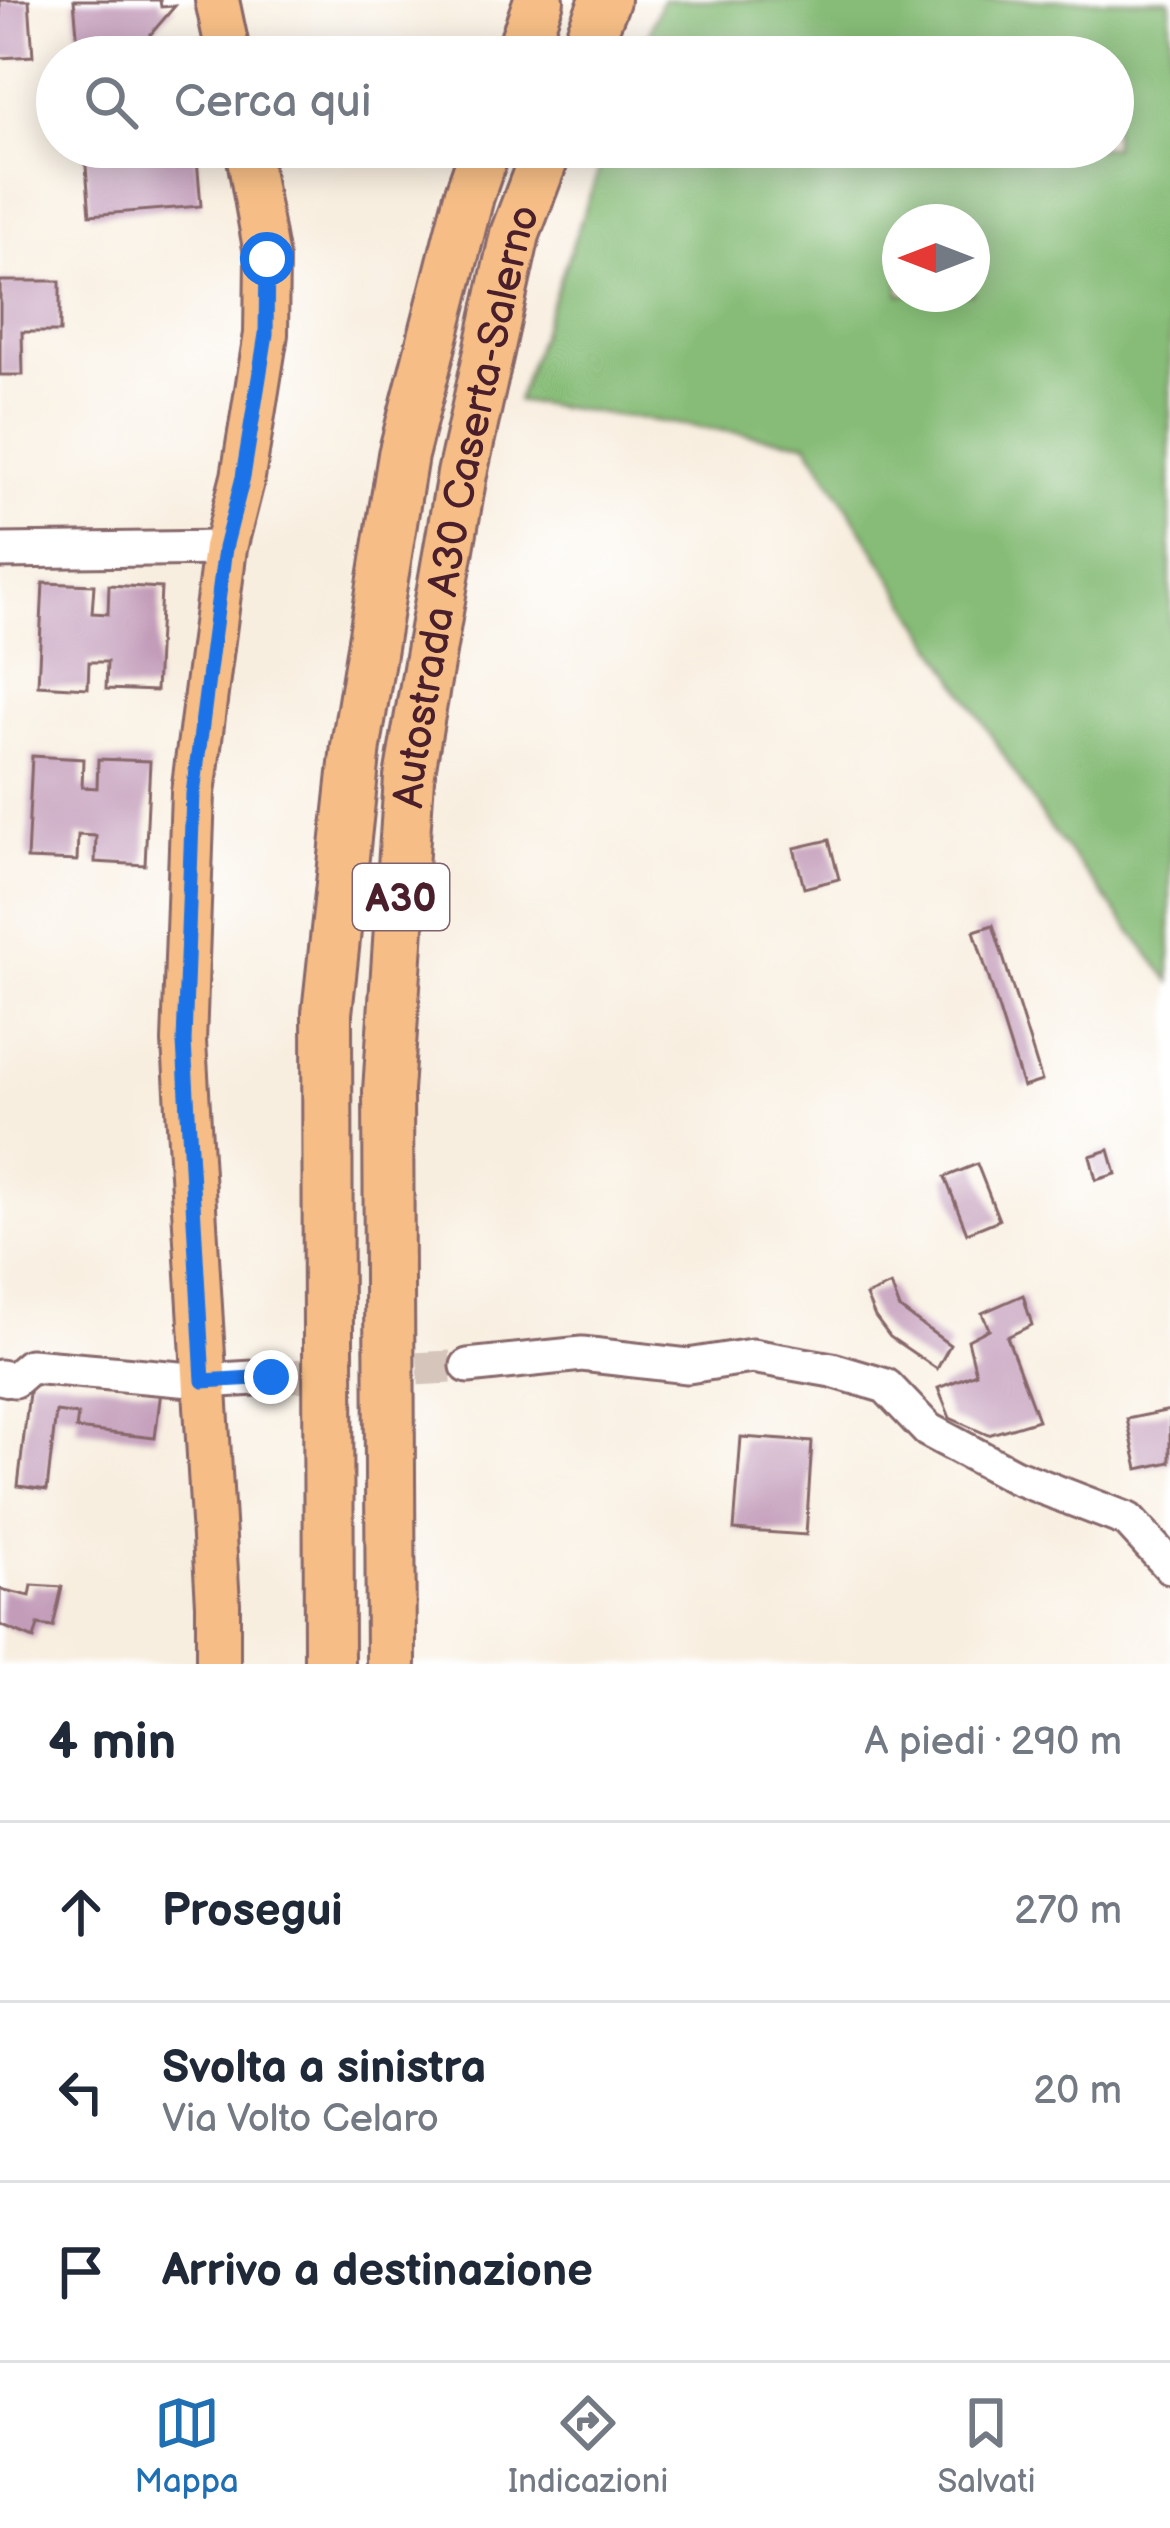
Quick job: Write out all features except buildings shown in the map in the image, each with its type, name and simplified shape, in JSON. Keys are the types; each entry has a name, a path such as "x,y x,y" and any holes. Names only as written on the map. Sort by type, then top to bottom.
{"highway":[{"path":"526,36 539,0"},
{"path":"590,36 605,0"},
{"name":"Autostrada A30 Caserta-Salerno","path":"329,1664 327,1013 356,746 403,455 479,168"},
{"name":"Autostrada A30 Caserta-Salerno","path":"391,1664 388,1090 409,778 476,408 515,234 540,168"}],"main road":[{"path":"217,0 225,36"},
{"path":"218,1664 184,1042 193,794 225,548 243,477 266,334 267,259 251,168"}],"street":[{"path":"0,550 225,548"},
{"path":"468,1366 582,1354 688,1366 752,1355 832,1370 886,1386 928,1430 1014,1476 1128,1520 1170,1566"},
{"path":"0,1377 14,1380 30,1366 203,1381 271,1377"}],"green space":[{"path":"662,0 1170,0 1170,981 1047,824 807,443 517,401 600,168 1134,168 1134,36 648,36"}],"tunnel":[{"path":"271,1377 468,1366"}],"route":[{"path":"267,259 266,334 243,477 225,548 193,794 184,1042 203,1381 271,1377"}]}
